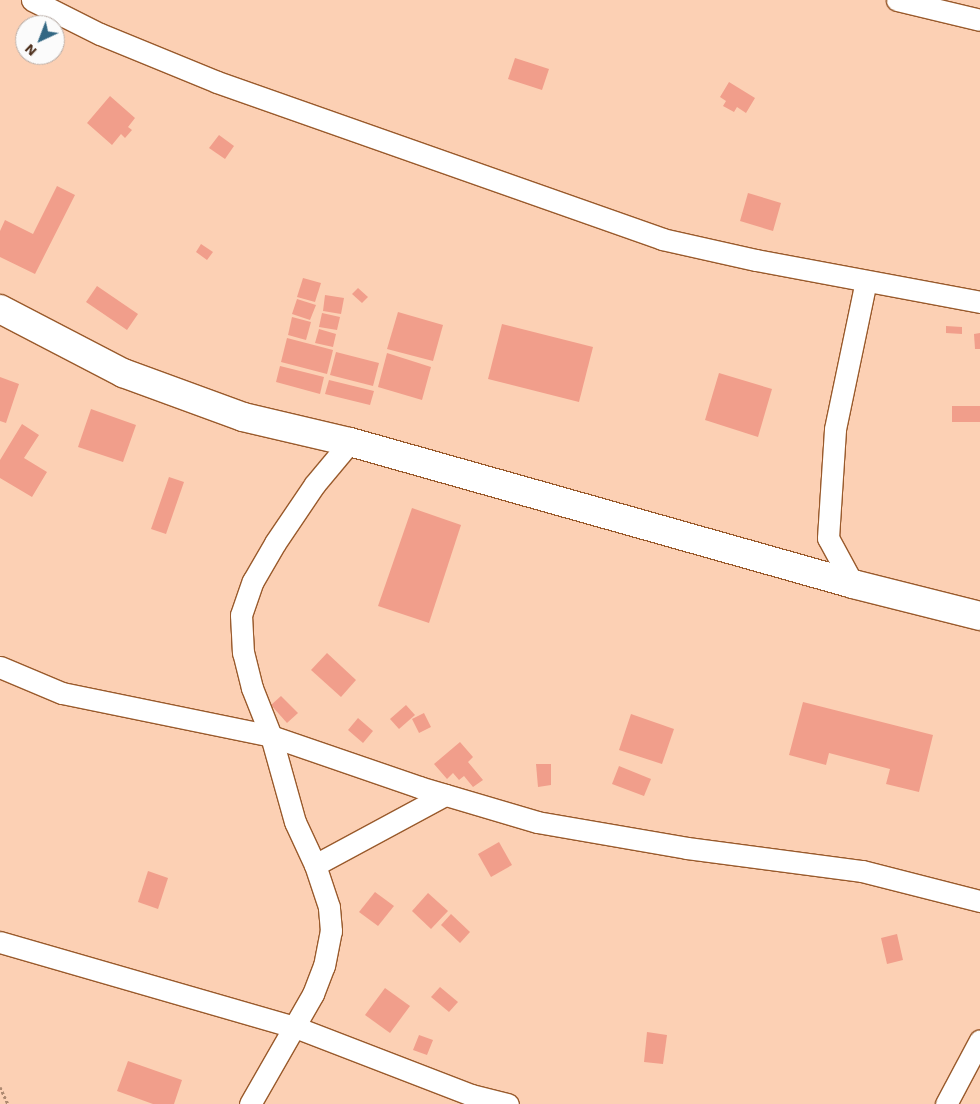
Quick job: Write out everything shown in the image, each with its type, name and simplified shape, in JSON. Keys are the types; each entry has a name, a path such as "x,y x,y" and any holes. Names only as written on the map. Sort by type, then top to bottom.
{"main road":[{"path":"0,309 123,373 243,417 350,442 853,584 980,616"}],"street":[{"path":"32,0 100,34 216,82 570,209 662,239 866,281 980,302"},
{"path":"897,0 980,20"},
{"path":"853,584 828,538 835,429 866,281"},
{"path":"250,1104 295,1027 322,973 331,931 329,907 315,865 295,822 271,736 252,688 243,653 241,616 253,581 275,543 315,484 350,442"},
{"path":"0,667 62,694 271,736 446,795 537,822 686,848 862,871 980,901"},
{"path":"315,865 446,795"},
{"path":"0,942 295,1027 471,1095 508,1104"},
{"path":"946,1104 980,1040"}],"path":[{"path":"0,1087 8,1104"}],"building":[{"path":"515,58 549,69 542,90 508,79"},
{"path":"729,82 755,98 746,113 737,107 734,112 723,106 726,101 720,97"},
{"path":"110,96 135,118 128,127 132,130 125,138 121,134 112,145 87,123"},
{"path":"219,135 234,146 225,159 209,148"},
{"path":"57,186 75,195 35,274 0,257 0,231 5,220 33,234"},
{"path":"748,193 781,203 773,231 740,221"},
{"path":"201,244 213,252 207,260 196,252"},
{"path":"303,278 321,283 315,302 297,297"},
{"path":"97,286 138,314 127,330 86,302"},
{"path":"358,288 368,297 362,303 352,294"},
{"path":"325,295 344,298 341,314 323,311"},
{"path":"297,299 316,305 310,320 292,314"},
{"path":"398,312 443,325 433,361 387,349"},
{"path":"322,313 340,317 337,330 319,327"},
{"path":"292,317 311,322 306,340 288,335"},
{"path":"502,324 593,347 579,402 488,379"},
{"path":"946,326 962,327 962,334 946,333"},
{"path":"319,329 336,334 333,347 315,343"},
{"path":"980,333 980,349 975,349 974,334"},
{"path":"287,338 333,350 327,374 281,362"},
{"path":"336,352 379,363 373,386 330,375"},
{"path":"387,353 431,367 422,400 378,387"},
{"path":"280,366 324,377 320,394 276,382"},
{"path":"719,373 772,389 758,437 705,420"},
{"path":"0,377 19,384 6,423 0,421"},
{"path":"329,380 374,391 370,405 325,394"},
{"path":"952,406 980,406 980,422 952,422"},
{"path":"91,409 136,425 123,462 78,447"},
{"path":"22,424 39,435 24,458 47,472 32,497 0,478 0,460"},
{"path":"169,477 184,482 166,534 151,529"},
{"path":"412,508 461,525 429,623 378,606"},
{"path":"327,653 356,680 341,697 311,670"},
{"path":"281,696 298,713 287,723 271,705"},
{"path":"803,702 933,735 919,792 886,784 890,769 829,753 826,765 789,755"},
{"path":"406,705 415,715 399,729 390,719"},
{"path":"424,713 431,727 419,733 412,719"},
{"path":"631,714 674,729 662,764 619,750"},
{"path":"358,718 373,731 363,743 348,730"},
{"path":"460,742 473,757 468,762 483,780 473,787 464,776 459,780 453,773 447,779 434,764"},
{"path":"536,764 551,764 551,785 538,787"},
{"path":"619,766 651,779 644,796 612,784"},
{"path":"499,842 512,865 491,877 478,854"},
{"path":"148,871 168,878 158,909 138,902"},
{"path":"375,892 394,906 378,926 359,912"},
{"path":"428,893 448,911 431,929 412,911"},
{"path":"451,914 470,932 460,943 441,925"},
{"path":"897,934 903,960 887,964 881,938"},
{"path":"440,987 458,1002 449,1012 431,997"},
{"path":"385,988 410,1006 390,1033 365,1015"},
{"path":"647,1032 667,1035 663,1064 644,1062"},
{"path":"419,1035 433,1040 427,1055 413,1050"},
{"path":"128,1061 182,1080 174,1104 153,1104 117,1091"}]}
